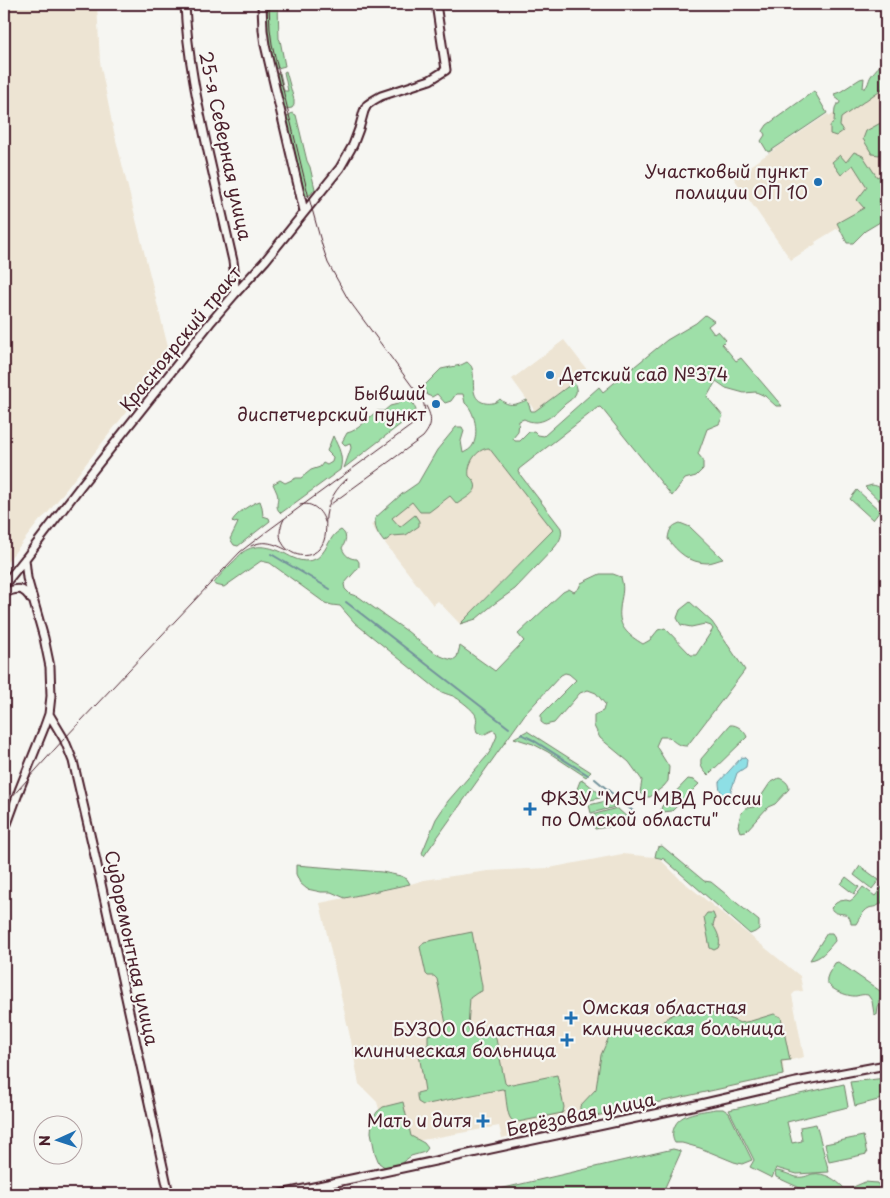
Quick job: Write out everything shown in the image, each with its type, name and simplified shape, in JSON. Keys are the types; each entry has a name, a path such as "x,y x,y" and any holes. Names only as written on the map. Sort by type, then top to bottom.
{"main road":[{"name":"25-я Северная улица","path":"185,4 190,57 200,112 233,261 235,277 234,295"},
{"path":"262,4 265,45 304,212"},
{"name":"Красноярский тракт","path":"4,585 234,295 265,261 340,168 353,145 364,111 368,105 381,96 430,80 446,70 436,4"},
{"path":"4,832 49,714 51,689 50,667 27,578 25,559"},
{"path":"4,593 21,589 28,594 34,603"},
{"name":"Судоремонтная улица","path":"49,714 69,750 75,770 169,1194"},
{"name":"Берёзовая улица","path":"282,1194 796,1082 886,1065"}],"shaded area":[{"path":"4,4 97,4 100,62 113,128 169,351 165,362 47,514 40,520 4,566"},
{"path":"886,77 886,208 843,236 838,228 791,260 733,177 828,114 830,116"},
{"name":"Детский сад №374","path":"564,340 588,371 535,411 512,379"},
{"path":"483,439 553,530 460,624 438,601 433,605 371,525"},
{"name":"Омская областная клиническая больница","path":"622,854 655,857 661,860 680,879 800,976 803,991 795,992 792,995 804,1057 783,1062 784,1075 502,1138 499,1126 384,1147 381,1116 377,1102 359,1084 320,903 404,886 424,880 488,871 549,868"}],"green space":[{"path":"265,4 278,4 279,39 285,66 274,69 268,43"},
{"path":"886,60 886,86 841,118 840,126 843,131 836,136 830,134 830,126 834,121 835,108 840,102 834,94 864,78 863,88 865,88 873,74"},
{"path":"286,71 294,105 292,108 286,109 283,108 274,74 280,73 284,91 288,91 284,72"},
{"path":"814,91 827,113 769,152 767,151 761,141 765,135 763,131 767,125"},
{"path":"292,113 296,115 315,189 310,195 306,196 286,119"},
{"path":"886,120 886,151 879,155 872,154 863,139 866,131"},
{"path":"854,152 863,156 877,177 884,172 886,164 886,214 880,222 865,231 853,243 847,243 837,223 864,208 857,200 867,187 853,165 841,175 832,162 840,155 846,162"},
{"path":"705,315 714,321 708,326 714,334 718,331 726,340 722,344 736,361 741,358 782,406 776,406 765,396 756,392 744,393 726,388 716,381 707,397 723,416 719,424 707,429 698,454 703,460 703,469 696,476 685,479 672,496 603,410 600,407 597,408 519,469 518,472 561,528 561,536 554,548 515,589 476,619 460,624 553,530 489,448 476,454 471,462 469,476 474,481 475,489 470,495 457,504 450,496 429,512 420,512 412,502 392,518 400,527 415,515 419,521 419,526 406,535 392,536 384,542 377,531 375,518 402,494 418,483 437,450 456,427 462,427 464,431 461,441 463,453 471,448 475,440 474,417 465,403 463,394 456,394 451,401 445,403 437,394 432,397 427,395 423,387 441,369 467,362 472,367 474,393 480,401 491,403 500,399 507,404 513,404 527,400 531,411 535,411 574,382 576,392 571,399 547,419 536,422 524,419 519,421 518,432 513,438 515,441 520,441 529,432 534,431 538,435 544,436 599,387 603,392 667,340 696,323"},
{"path":"404,396 413,403 416,410 414,414 344,468 351,448 350,443 345,445 342,442 347,433 359,427 377,411 384,411 390,406 398,404"},
{"path":"333,436 341,457 340,470 281,513 277,508 278,496 273,484 280,480 285,483 301,478 311,470 320,467 323,463 327,465 332,462 333,457 327,451"},
{"path":"872,485 883,489 886,495 885,506 865,487"},
{"path":"857,490 880,511 873,520 850,499"},
{"path":"260,501 263,516 269,518 270,521 238,546 234,545 230,539 238,522 234,523 232,521 244,509"},
{"path":"680,523 690,527 723,559 701,563 690,559 680,552 668,539 671,529"},
{"path":"341,530 345,536 343,551 359,562 359,567 344,584 345,589 350,594 359,597 440,656 453,660 457,657 460,646 495,671 524,641 518,634 563,592 569,589 574,592 581,583 600,574 613,574 621,577 622,582 620,615 622,626 633,637 643,644 650,640 658,630 665,628 691,655 696,655 713,629 705,624 691,627 681,625 677,618 680,610 690,602 712,622 745,670 687,746 677,744 669,737 660,737 656,746 669,767 668,781 650,797 644,797 640,793 642,780 629,762 600,738 594,726 594,715 603,711 605,704 596,693 588,690 580,693 554,723 545,725 541,722 541,715 576,680 569,674 561,675 525,714 424,856 422,853 436,819 448,801 487,756 497,736 496,732 493,730 483,735 477,732 476,716 466,705 455,697 438,690 355,623 340,606 325,603 270,563 261,561 224,587 214,583 248,549 258,547 269,548 297,560 313,560 318,558 333,536"},
{"path":"730,725 740,728 747,737 708,775 702,768 701,759"},
{"path":"527,731 591,772 586,777 548,752 533,744 514,738"},
{"path":"779,778 786,782 789,789 775,804 768,807 746,831 740,832 738,826 741,813 746,808 754,807 770,783"},
{"path":"688,779 694,780 699,784 672,811 663,812 661,810 662,806"},
{"path":"583,780 599,793 600,798 572,802 580,781"},
{"path":"606,801 615,807 591,813 589,805"},
{"path":"617,808 629,819 626,824 595,829 592,815"},
{"path":"662,846 704,881 711,882 759,921 759,929 750,934 664,859 655,857 658,847"},
{"path":"296,865 382,872 401,876 407,879 410,884 345,898 331,892 307,889 300,883 296,874"},
{"path":"860,866 879,880 872,889 854,875"},
{"path":"846,877 859,887 854,894 841,884"},
{"path":"886,885 886,892 882,902 877,906 867,909 856,924 851,924 846,914 836,913 831,908 840,901 850,901 863,887 875,896"},
{"path":"707,913 713,913 715,918 713,925 719,939 718,948 714,950 710,948 704,917"},
{"path":"472,932 482,991 470,998 468,1027 472,1036 482,1036 486,1030 494,1029 507,1085 557,1075 564,1107 562,1113 518,1122 514,1121 509,1114 505,1090 502,1089 423,1105 418,1102 417,1093 425,1091 418,1048 428,1045 428,1035 445,1030 446,1024 437,979 426,974 420,947 424,942"},
{"path":"827,933 832,933 835,941 821,956 810,960"},
{"path":"838,962 886,995 886,999 879,1000 877,1015 874,1014 872,1001 868,995 848,995 837,991 829,985 827,978 835,963"},
{"path":"708,1012 720,1014 740,1023 774,1014 781,1017 790,1060 781,1061 783,1075 582,1119 580,1106 596,1089 601,1055 609,1037 654,1028 674,1014"},
{"path":"886,1078 886,1098 855,1106 850,1082"},
{"path":"844,1084 848,1107 787,1122 792,1143 802,1141 800,1127 816,1124 829,1172 797,1174 776,1168 772,1178 750,1167 754,1160 729,1110"},
{"path":"403,1102 411,1136 424,1143 428,1148 425,1152 411,1156 400,1164 386,1168 379,1163 375,1153 371,1132 372,1120 383,1107"},
{"path":"723,1109 729,1113 752,1160 742,1164 700,1148 675,1143 673,1137 674,1128 681,1119 692,1114"},
{"path":"863,1136 867,1154 829,1162 825,1144"},
{"path":"673,1149 680,1151 680,1154 662,1194 478,1194"},
{"path":"775,1172 796,1177 805,1177 812,1174 826,1175 844,1188 851,1188 865,1182 877,1183 882,1190 880,1194 813,1194 776,1177"}],"water":[{"path":"743,757 747,760 746,767 737,773 730,794 726,796 721,792 719,782"}],"waterway":[{"path":"271,554 330,589"},
{"path":"346,602 509,728"},
{"path":"521,734 588,775"},
{"path":"595,779 634,812"}],"tram line":[{"path":"4,810 9,800 64,739 240,552 424,416 423,401 348,299 328,263 309,198 272,44 269,4"},
{"path":"331,504 423,437 431,422 426,406"},
{"path":"284,519 280,533 284,546 295,554 307,555 314,553 324,541 326,516 331,501 336,491 347,479"},
{"path":"300,505 309,504 316,508 322,514 325,522"},
{"path":"251,546 265,543 274,544 287,550"}],"place":[{"name":"Участковый пункт полиции ОП 10","path":"818,182"},
{"name":"Детский сад №374","path":"550,375"},
{"name":"Бывший диспетчерский пункт","path":"436,404"},
{"name":"ФКЗУ \"МСЧ МВД России по Омской области\"","path":"530,809"},
{"name":"Омская областная клиническая больница","path":"571,1018"},
{"name":"БУЗОО Областная клиническая больница","path":"567,1040"},
{"name":"Мать и дитя","path":"483,1121"}]}
